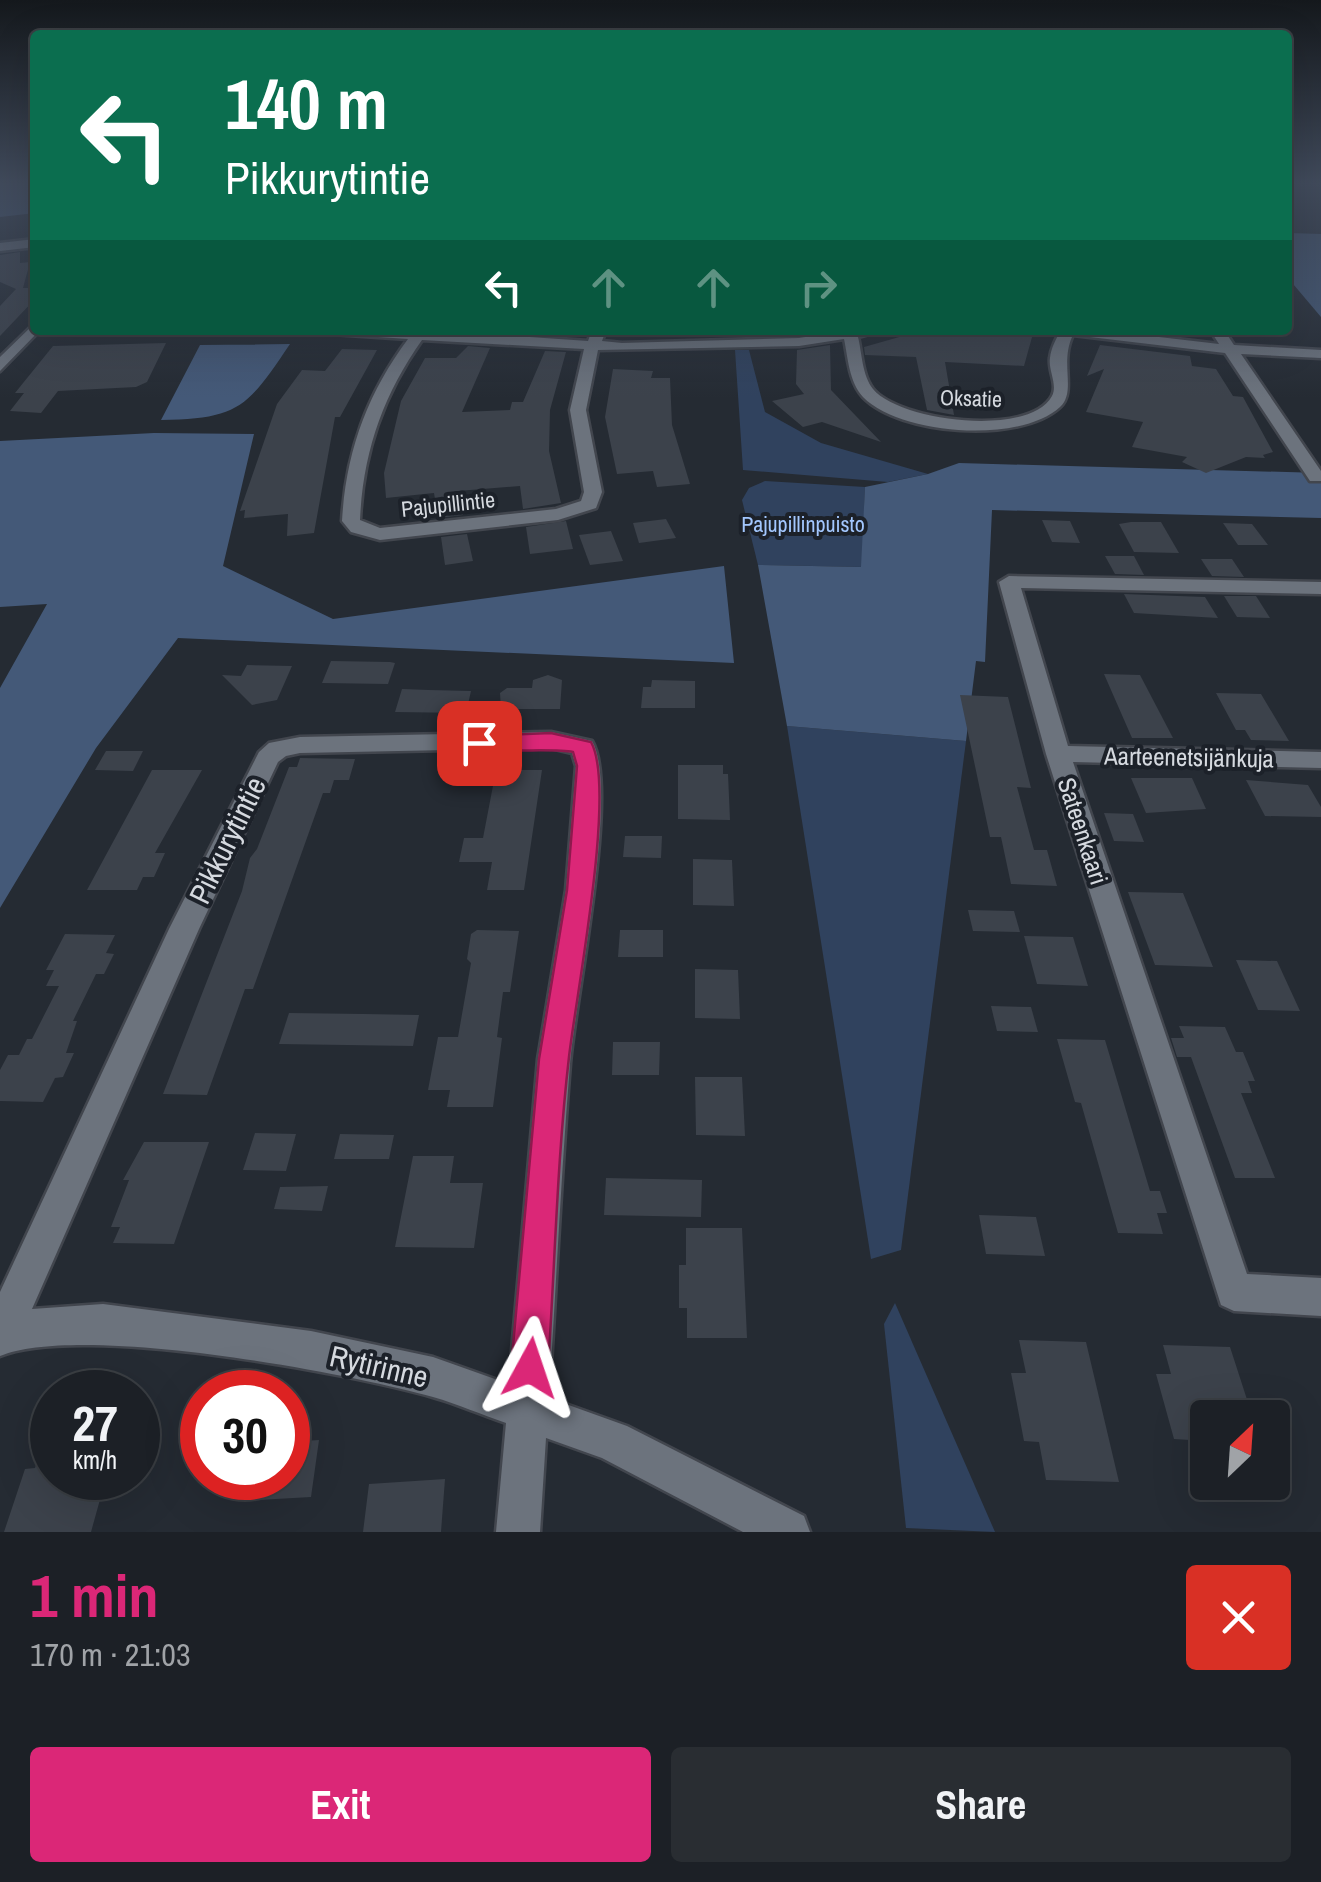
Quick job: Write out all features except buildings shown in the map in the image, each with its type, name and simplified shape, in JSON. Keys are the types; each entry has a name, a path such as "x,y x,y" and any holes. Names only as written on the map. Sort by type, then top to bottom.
{"street":[{"path":"0,366 30,333"},
{"name":"Pajupillintie","path":"419,335 380,392 353,479 351,521 358,528 380,534 558,514 588,504 593,492 575,414 579,381 595,338"},
{"path":"464,335 769,343 855,335"},
{"name":"Oksatie","path":"851,336 863,386 884,406 943,422 986,425 1026,419 1054,405 1062,388 1057,353 1066,335"},
{"path":"1108,335 1228,350 1321,354"},
{"path":"1220,335 1316,477"},
{"name":"Sateenkaari","path":"1321,588 1009,582 1058,754 1234,1292 1321,1297"},
{"name":"Pikkurytintie","path":"1,1332 184,929 268,758 278,749 300,745 551,740 583,747 589,766 580,890 554,1059 526,1411"},
{"name":"Aarteenetsijänkuja","path":"1058,754 1321,760"},
{"name":"Rytirinne","path":"1,1332 103,1322 311,1351 434,1377 612,1442 788,1532"},
{"path":"518,1532 526,1411"}],"green space":[{"path":"735,350 749,350 765,412 821,443 928,474 888,482 743,470"},
{"name":"Pajupillinpuisto","path":"765,481 865,487 862,567 758,565 742,500 749,488"},
{"path":"787,726 966,741 901,1250 871,1259"},
{"path":"895,1303 995,1532 906,1528 884,1324"}],"shaded area":[{"path":"1292,255 1321,255 1321,317 1292,283"},
{"path":"290,344 263,382 239,405 209,416 161,420 200,345"},
{"path":"154,433 254,434 223,566 333,619 724,566 734,663 178,638 96,748 0,908 0,688 47,604 0,607 0,441"},
{"path":"959,463 1321,473 1321,518 992,510 985,662 976,661 966,741 787,726 758,565 861,567 865,487"}],"route":[{"path":"479,743 551,740 583,747 589,766 580,890 554,1059 530,1368"}]}
